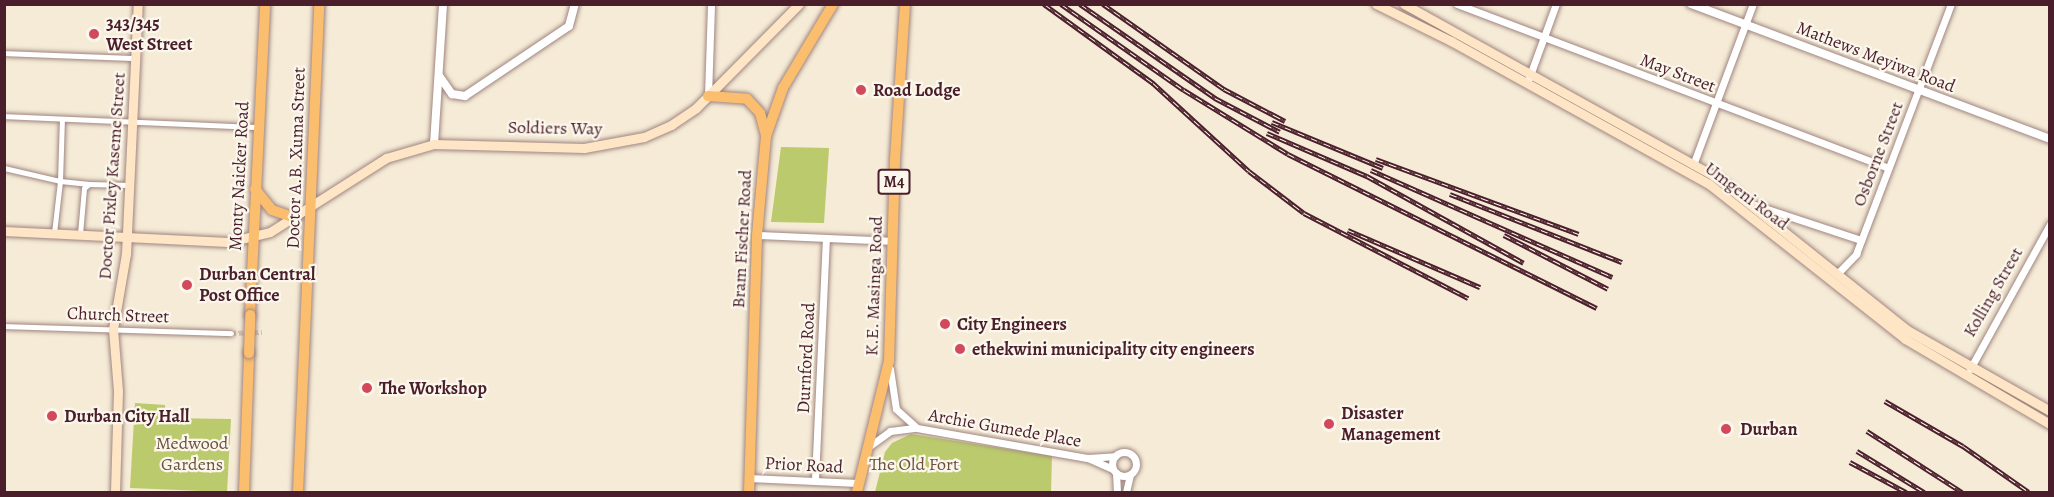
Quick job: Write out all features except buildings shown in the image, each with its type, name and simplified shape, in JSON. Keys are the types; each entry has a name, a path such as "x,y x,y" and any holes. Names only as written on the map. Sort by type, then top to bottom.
{"main road":[{"name":"Doctor Pixley Kaseme Street","path":"115,492 118,391 113,329 128,236 138,4"},
{"name":"Monty Naicker Road","path":"244,492 255,189 265,4"},
{"name":"Doctor A.B. Xuma Street","path":"298,492 319,4"},
{"name":"Soldiers Way","path":"4,231 228,242 253,238 294,218 387,158 434,144 584,148 617,144 671,125 708,96 799,4"},
{"name":"Bram Fischer Road","path":"749,492 757,235 766,136 783,88 834,4"},
{"name":"K.E. Masinga Road","path":"858,488 889,361 892,241 905,4"},
{"name":"Umgeni Road","path":"1376,4 1453,36"},
{"name":"Umgeni Road","path":"1404,4 1453,36 1720,192 1905,339 2049,411"},
{"name":"Umgeni Road","path":"1528,78 1693,165 1752,204 1908,330 2049,424"},
{"path":"708,96 747,99 760,113 766,136"},
{"path":"255,189 268,207 294,218"}],"street":[{"path":"434,144 443,4"},
{"path":"440,77 452,94 465,96 569,26 575,4"},
{"path":"708,96 711,4"},
{"name":"May Street","path":"1457,4 1888,168"},
{"path":"1528,78 1556,4"},
{"name":"Mathews Meyiwa Road","path":"1691,4 2049,139"},
{"path":"1693,165 1753,4"},
{"name":"Osborne Street","path":"1838,274 1852,261 1861,240 1951,4"},
{"path":"4,53 136,58"},
{"path":"4,116 259,127"},
{"path":"54,233 60,181 62,119"},
{"path":"4,168 60,181 130,185"},
{"path":"80,234 84,188 89,184"},
{"path":"1752,204 1861,240"},
{"name":"Kolling Street","path":"1969,372 2049,225"},
{"path":"757,235 892,241"},
{"name":"Durnford Road","path":"815,479 826,238"},
{"name":"Church Street","path":"4,326 231,333"},
{"name":"Archie Gumede Place","path":"889,361 896,409 904,420 917,428"},
{"name":"Archie Gumede Place","path":"868,449 890,431 917,428 1088,458 1115,456"},
{"path":"1117,492 1114,471 1115,456 1125,451 1134,457 1136,466 1130,475 1126,492"},
{"name":"Archie Gumede Place","path":"1088,458 1114,471"},
{"path":"1114,471 1130,475"},
{"name":"Prior Road","path":"749,478 815,479 858,488"}],"green space":[{"path":"781,147 829,148 824,223 771,222"},
{"name":"Medwood Gardens","path":"135,403 165,405 165,418 231,419 227,492 130,488"},
{"name":"The Old Fort","path":"911,434 1052,456 1051,492 875,492 885,452 892,443"}],"tunnel":[{"path":"231,333 262,332"}],"railway":[{"path":"1044,4 1153,83 1249,171 1304,213 1468,298"},
{"path":"1061,4 1184,90 1288,154 1597,308"},
{"path":"1080,4 1215,98 1280,132"},
{"path":"1103,4 1224,89 1285,121"},
{"path":"1272,122 1383,168"},
{"path":"1267,133 1367,176 1524,263"},
{"path":"1376,159 1579,234"},
{"path":"1371,170 1612,277"},
{"path":"1450,194 1622,262"},
{"path":"1348,230 1480,287"},
{"path":"1504,235 1608,289"},
{"path":"1885,401 1963,446 2029,492"},
{"path":"1867,431 1962,492"},
{"path":"1857,451 1924,492"},
{"path":"1850,462 1906,492"}],"place":[{"name":"343/345 West Street","path":"94,34"},
{"name":"Road Lodge","path":"861,90"},
{"name":"Durban Central Post Office","path":"187,285"},
{"name":"City Engineers","path":"945,324"},
{"name":"ethekwini municipality city engineers","path":"960,349"},
{"name":"The Workshop","path":"367,388"},
{"name":"Durban City Hall","path":"52,416"},
{"name":"Disaster Management","path":"1329,424"},
{"name":"Durban","path":"1726,429"}]}
